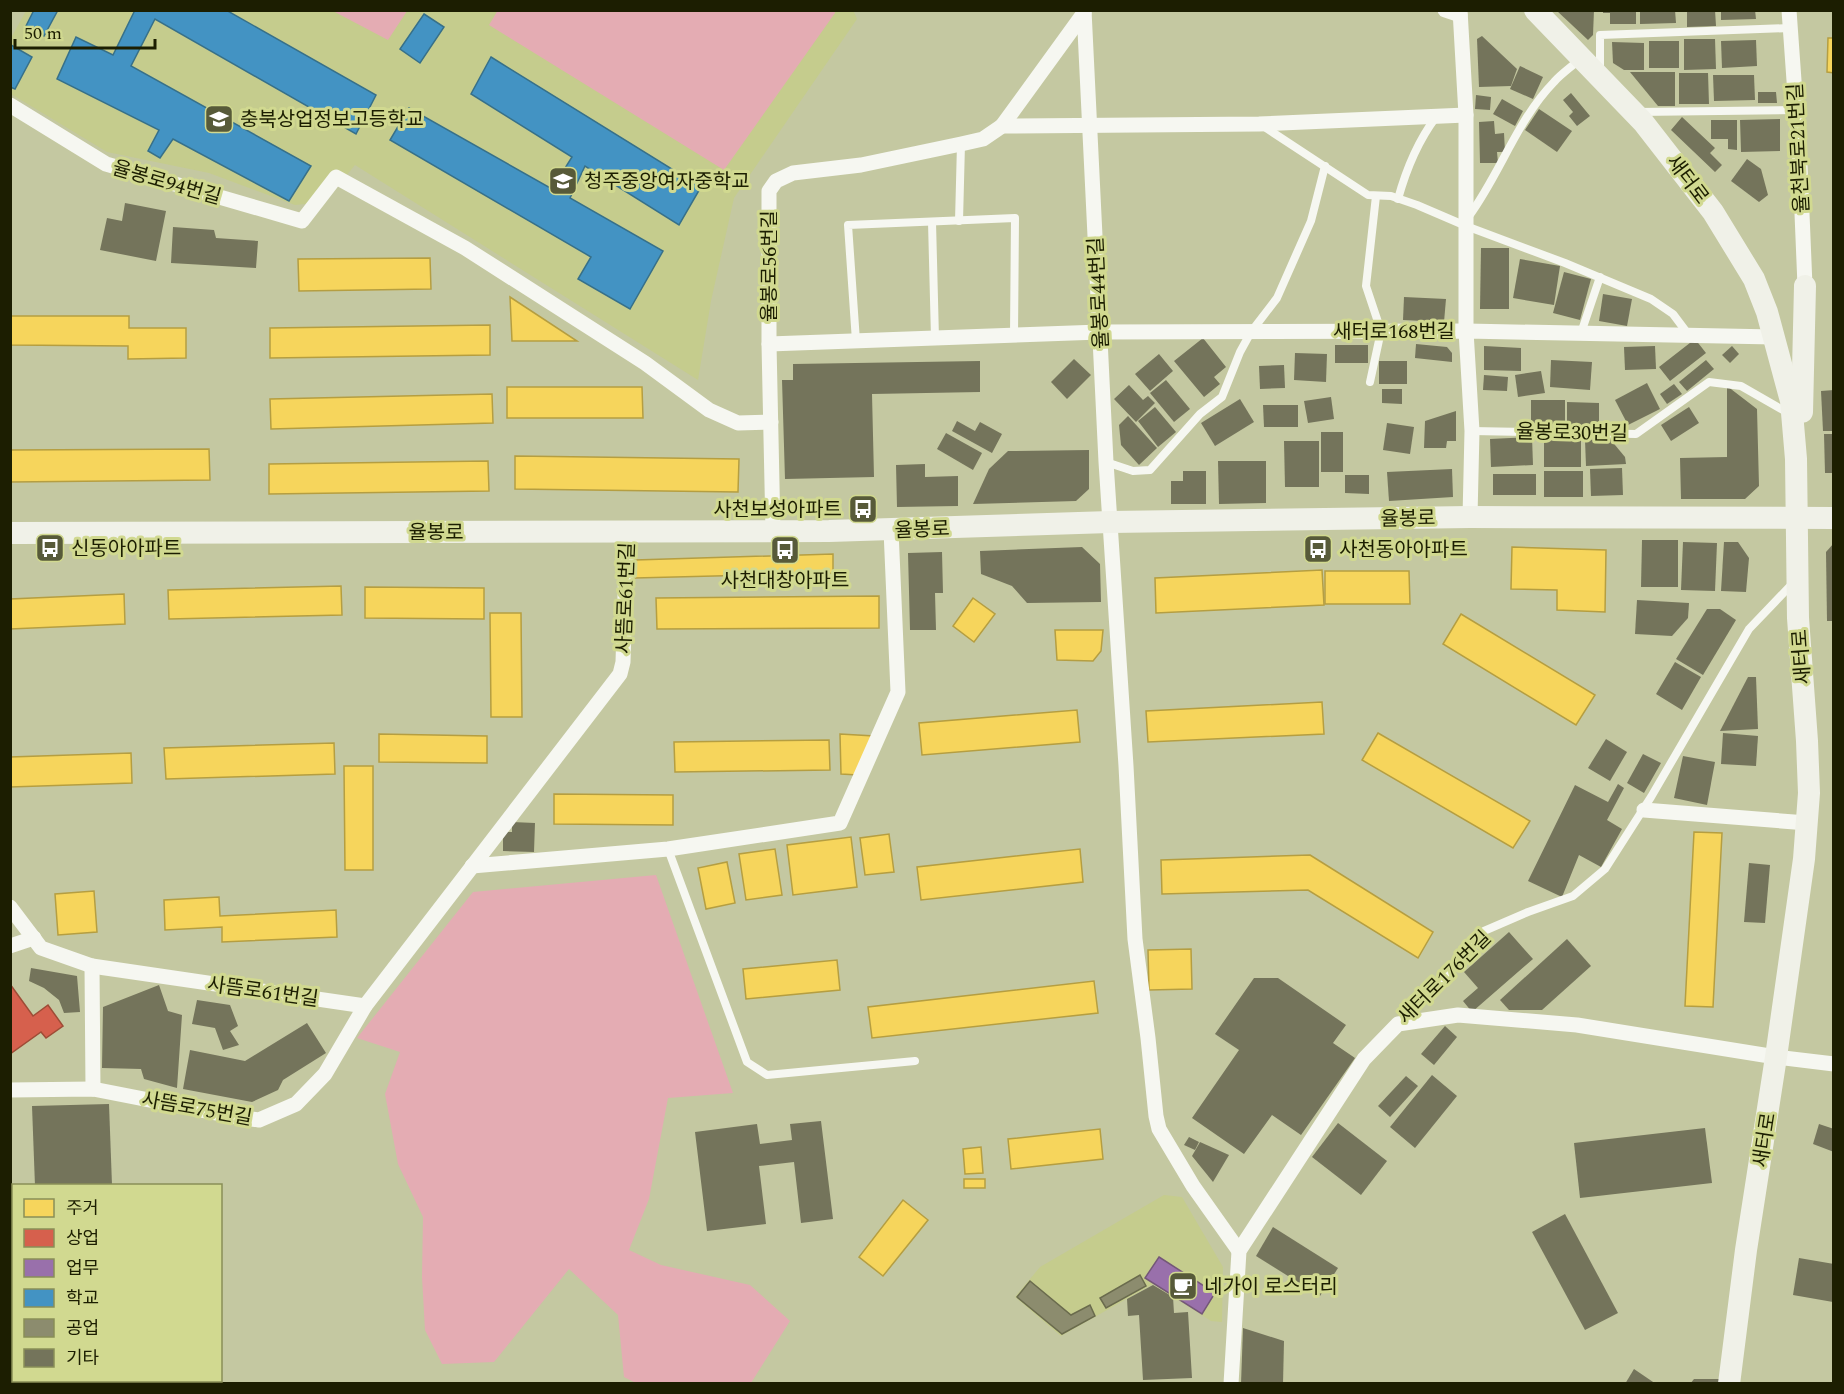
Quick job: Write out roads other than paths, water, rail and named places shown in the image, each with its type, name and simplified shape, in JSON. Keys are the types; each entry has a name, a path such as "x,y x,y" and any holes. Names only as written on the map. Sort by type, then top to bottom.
{"street":[{"name":"새터로","path":"1535,10 1633,112 1713,212 1759,290 1788,389 1792,416 1797,518 1798,618 1809,793 1804,859 1729,1383"},
{"name":"율천북로21번길","path":"1789,10 1805,286"},
{"name":"율봉로44번길","path":"1084,12 1106,462 1135,939 1156,1116 1160,1129 1193,1186 1239,1251"},
{"path":"1002,126 1084,12"},
{"path":"1455,12 1466,115 1466,331 1472,431 1470,517"},
{"name":"율봉로94번길","path":"10,105 106,164 302,221 336,177 465,248 645,363 709,410 738,423 771,422"},
{"path":"1090,125 1259,124 1466,115"},
{"name":"율봉로56번길","path":"773,531 769,191 776,181 792,173 861,165 983,139 1002,126 1090,125"},
{"path":"1759,290 1779,306 1787,306 1795,304 1800,299 1805,286"},
{"path":"1796,485 1803,398 1805,286"},
{"name":"새터로168번길","path":"769,344 1101,332 1466,331 1774,337"},
{"name":"율봉로","path":"10,533 773,531 891,530 1110,522 1470,517 1833,518"},
{"path":"472,867 668,849 840,823 898,692 891,530"},
{"name":"사뜸로61번길","path":"10,907 41,948 92,966 365,1006 620,674 623,662 627,531"},
{"path":"1644,810 1807,823"},
{"path":"10,946 34,938"},
{"path":"92,966 93,1089"},
{"name":"사뜸로75번길","path":"10,1090 93,1089 259,1120 296,1104 324,1074 365,1006"},
{"path":"1398,1024 1458,1015 1576,1025 1833,1064"},
{"name":"새터로176번길","path":"1231,1383 1239,1251 1364,1059 1398,1024"}],"lane":[{"path":"1600,76 1600,35 1790,28"},
{"path":"1466,223 1530,113 1553,83 1582,57"},
{"path":"1633,112 1796,110"},
{"path":"1398,198 1403,180 1426,131 1437,116"},
{"path":"1259,124 1368,195 1398,198 1466,223 1651,299 1673,314 1689,335"},
{"path":"959,221 961,144"},
{"path":"1106,462 1133,471 1150,470 1200,414 1222,396 1239,352 1277,298 1311,221 1325,166"},
{"path":"1370,382 1382,332 1366,286 1376,196"},
{"path":"856,340 848,225 1015,218 1014,335"},
{"path":"932,222 935,338"},
{"path":"1581,333 1599,278"},
{"name":"율봉로30번길","path":"1472,431 1636,434 1710,382 1741,386 1792,416"},
{"name":"새터로176번길","path":"1398,1024 1423,1000 1484,931 1573,896 1605,869 1644,810 1749,629 1798,578"},
{"path":"668,849 747,1062 767,1075 915,1061"}],"place":[{"name":"충북상업정보고등학교","path":"219,119"},
{"name":"청주중앙여자중학교","path":"563,181"},
{"name":"사천보성아파트","path":"863,509"},
{"name":"신동아아파트","path":"50,548"},
{"name":"사천동아아파트","path":"1318,549"},
{"name":"사천대창아파트","path":"785,550"},
{"name":"네가이 로스터리","path":"1183,1286"}]}
